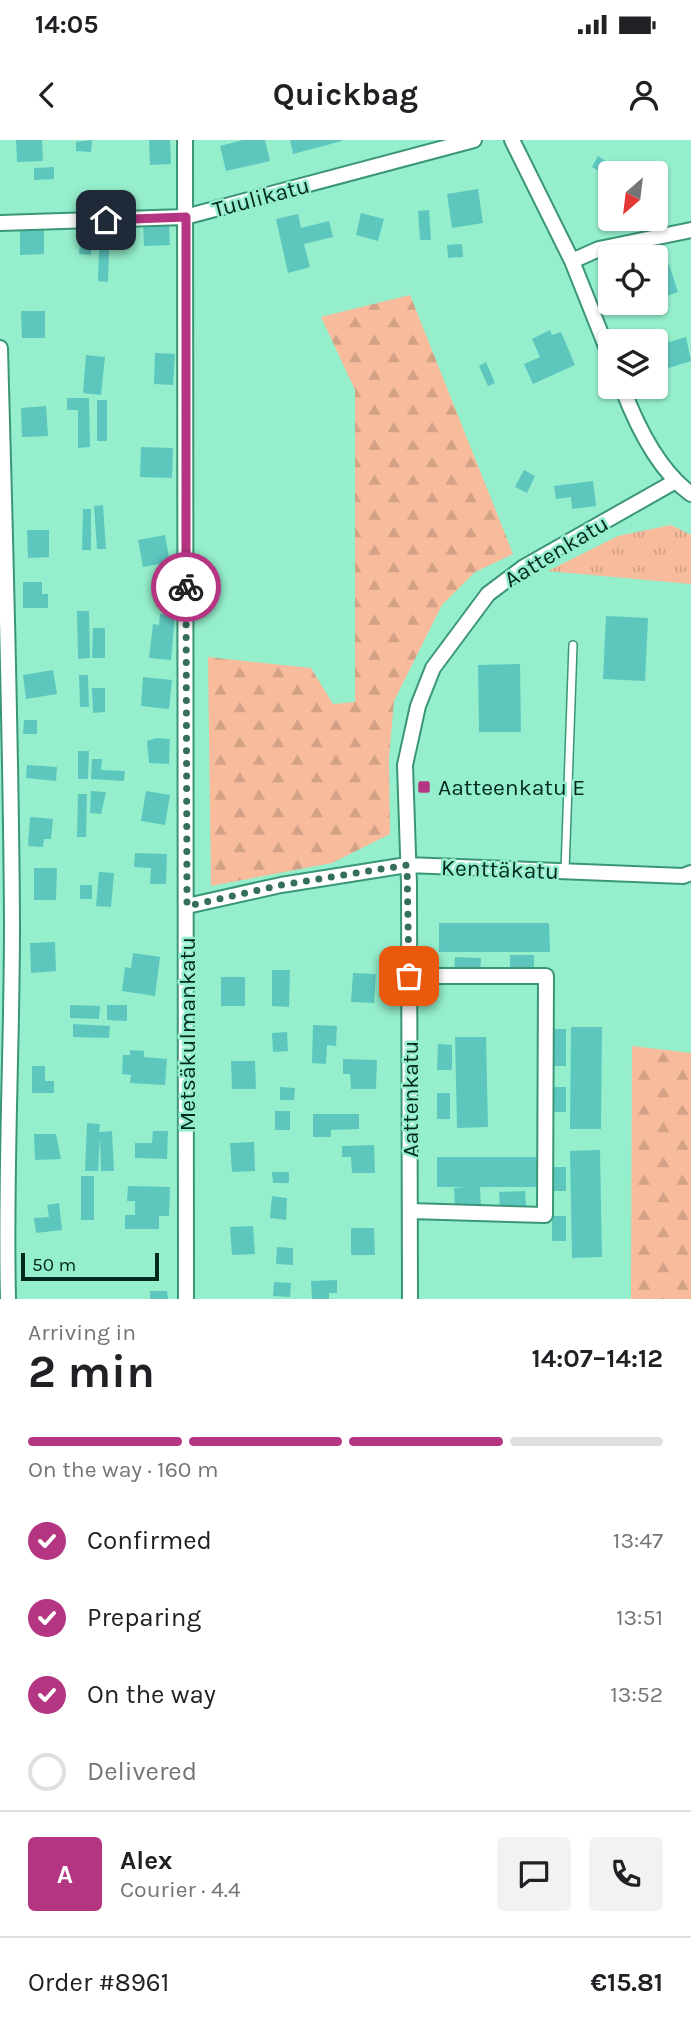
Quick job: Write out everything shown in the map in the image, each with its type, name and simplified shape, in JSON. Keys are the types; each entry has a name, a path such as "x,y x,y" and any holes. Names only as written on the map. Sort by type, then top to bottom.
{"street":[{"name":"Metsäkulmankatu","path":"185,140 186,1299"},
{"name":"Tuulikatu","path":"0,223 186,217 474,140"},
{"path":"512,140 572,261 599,329"},
{"path":"572,261 599,249 691,230"},
{"path":"0,348 5,733 4,1123 8,1299"},
{"path":"628,399 647,438 674,482 691,494"},
{"name":"Aattenkatu","path":"410,1299 405,765 418,706 433,668 461,626 488,594 524,567 674,482"},
{"name":"Kenttäkatu","path":"187,906 281,885 407,865 683,876 691,873"},
{"path":"409,976 546,976 545,1215 410,1211"}],"lane":[{"path":"565,871 573,645"}],"green space":[{"path":"410,295 513,554 475,572 442,605 394,701 389,758 390,834 332,863 211,886 208,657 311,668 333,704 355,702 355,390 321,317"},
{"path":"671,525 691,535 691,584 548,571 618,536"},
{"path":"632,1046 691,1053 691,1299 631,1299"}],"building":[{"path":"16,140 42,140 43,161 17,162"},
{"path":"92,140 91,152 76,151 76,142"},
{"path":"149,140 170,140 171,164 150,165"},
{"path":"243,140 265,140 270,161 226,171 220,146"},
{"path":"290,140 342,140 342,141 293,154"},
{"path":"598,156 606,161 598,161 598,170 592,167"},
{"path":"54,167 54,179 34,180 34,168"},
{"path":"478,189 483,223 452,228 447,194"},
{"path":"429,210 431,240 420,240 418,211"},
{"path":"361,213 384,219 378,241 356,235"},
{"path":"298,214 301,228 329,221 333,237 304,244 310,267 288,273 276,219"},
{"path":"169,222 170,245 144,246 143,223"},
{"path":"100,223 110,223 108,282 98,281"},
{"path":"81,224 93,224 91,255 79,254"},
{"path":"44,230 44,254 20,255 20,231"},
{"path":"462,244 463,257 448,258 447,245"},
{"path":"668,264 678,292 668,296"},
{"path":"21,311 45,311 45,338 22,338"},
{"path":"550,330 552,335 561,332 575,365 533,384 524,364 540,357 532,339"},
{"path":"686,337 691,361 668,368 668,342"},
{"path":"155,353 175,354 173,385 154,384"},
{"path":"86,355 105,357 101,395 83,393"},
{"path":"486,362 495,383 488,386 479,366"},
{"path":"67,398 89,398 90,447 78,448 78,410 67,410"},
{"path":"97,400 107,400 107,441 97,441"},
{"path":"46,406 48,436 22,437 21,408"},
{"path":"141,447 173,448 172,478 140,477"},
{"path":"524,470 535,476 527,493 515,487"},
{"path":"593,481 596,506 572,509 571,497 556,499 554,486"},
{"path":"103,505 106,549 97,549 94,506"},
{"path":"83,509 91,509 91,550 82,550"},
{"path":"27,530 49,530 49,557 28,558"},
{"path":"165,535 170,562 143,567 138,540"},
{"path":"23,582 42,582 42,594 48,594 48,608 23,608"},
{"path":"77,611 89,611 90,658 78,659"},
{"path":"160,614 175,616 171,660 149,658 153,624 159,625"},
{"path":"606,616 648,618 645,681 603,679"},
{"path":"93,628 105,628 105,658 92,658"},
{"path":"520,664 521,732 479,732 478,665"},
{"path":"53,670 57,694 26,699 23,675"},
{"path":"79,675 88,675 89,707 80,707"},
{"path":"143,677 172,680 169,709 141,706"},
{"path":"92,688 105,688 105,712 93,713"},
{"path":"24,720 37,720 37,734 23,734"},
{"path":"157,738 170,739 169,764 149,763 147,741"},
{"path":"78,751 89,751 88,779 78,779"},
{"path":"92,759 102,759 101,770 125,771 124,781 91,779"},
{"path":"27,765 57,767 56,781 26,778"},
{"path":"91,791 106,792 101,814 90,813"},
{"path":"146,791 170,795 165,825 141,821"},
{"path":"78,794 87,794 86,837 77,837"},
{"path":"30,817 53,819 51,839 44,839 43,847 28,846"},
{"path":"135,853 167,854 166,884 150,884 151,868 134,867"},
{"path":"34,868 57,868 56,900 34,900"},
{"path":"99,872 114,873 111,907 96,906"},
{"path":"80,885 92,885 92,899 80,899"},
{"path":"439,923 549,923 550,952 439,952"},
{"path":"55,942 56,971 31,973 30,943"},
{"path":"133,953 160,957 155,996 122,991 125,967 131,968"},
{"path":"510,955 534,955 534,972 510,972"},
{"path":"455,957 481,958 480,973 454,971"},
{"path":"272,970 290,970 289,1007 272,1006"},
{"path":"353,973 376,974 374,1003 351,1002"},
{"path":"221,977 245,977 245,1006 221,1006"},
{"path":"70,1005 100,1006 99,1019 70,1018"},
{"path":"107,1005 127,1005 127,1021 107,1020"},
{"path":"73,1024 110,1026 109,1038 73,1037"},
{"path":"313,1025 337,1026 336,1046 327,1045 326,1064 312,1063"},
{"path":"571,1027 602,1027 601,1129 570,1129"},
{"path":"553,1029 566,1029 566,1066 553,1066"},
{"path":"287,1032 288,1051 273,1052 272,1033"},
{"path":"455,1037 486,1037 488,1127 457,1128"},
{"path":"438,1044 452,1045 452,1070 437,1070"},
{"path":"130,1050 144,1051 144,1057 167,1059 165,1085 130,1083 131,1075 122,1074 123,1055 130,1055"},
{"path":"343,1059 377,1060 376,1089 351,1089 350,1074 343,1074"},
{"path":"231,1061 255,1061 256,1089 232,1089"},
{"path":"32,1066 45,1066 45,1081 54,1081 54,1093 32,1093"},
{"path":"280,1087 295,1088 294,1100 280,1100"},
{"path":"553,1087 566,1087 566,1112 553,1112"},
{"path":"437,1093 450,1093 450,1119 437,1119"},
{"path":"275,1111 290,1111 290,1130 275,1130"},
{"path":"313,1114 359,1114 359,1129 331,1130 331,1137 313,1137"},
{"path":"87,1123 100,1124 99,1132 112,1131 114,1171 101,1171 100,1137 98,1171 85,1171"},
{"path":"153,1131 168,1131 167,1159 135,1158 135,1143 152,1143"},
{"path":"34,1134 56,1134 61,1159 35,1160"},
{"path":"254,1142 255,1171 232,1172 230,1143"},
{"path":"374,1145 375,1173 352,1173 351,1157 342,1157 342,1146"},
{"path":"600,1150 602,1257 572,1258 570,1151"},
{"path":"437,1157 541,1157 541,1187 480,1187 481,1207 455,1207 454,1188 469,1187 437,1187"},
{"path":"553,1167 566,1167 566,1191 552,1191"},
{"path":"272,1172 289,1172 289,1183 273,1183"},
{"path":"81,1176 94,1176 94,1220 81,1220"},
{"path":"128,1186 170,1187 169,1216 159,1216 159,1229 125,1229 125,1215 135,1215 135,1201 127,1201"},
{"path":"525,1191 526,1206 500,1207 499,1192"},
{"path":"272,1196 287,1198 286,1220 270,1218"},
{"path":"59,1203 62,1230 36,1233 34,1218 49,1217 47,1205"},
{"path":"552,1216 566,1216 566,1241 552,1241"},
{"path":"253,1226 255,1254 232,1255 230,1227"},
{"path":"351,1228 374,1228 375,1255 351,1255"},
{"path":"277,1247 293,1248 293,1265 276,1264"},
{"path":"337,1280 337,1293 329,1293 329,1299 312,1299 311,1281"},
{"path":"274,1282 291,1283 290,1297 273,1296"},
{"path":"150,1291 167,1291 168,1299 150,1299"}],"way so far":[{"path":"186,587 187,906 281,885 407,865 409,976"}],"place":[{"name":"Aatteenkatu E","path":"424,787"}],"route":[{"path":"106,220 186,217 186,587"}]}
